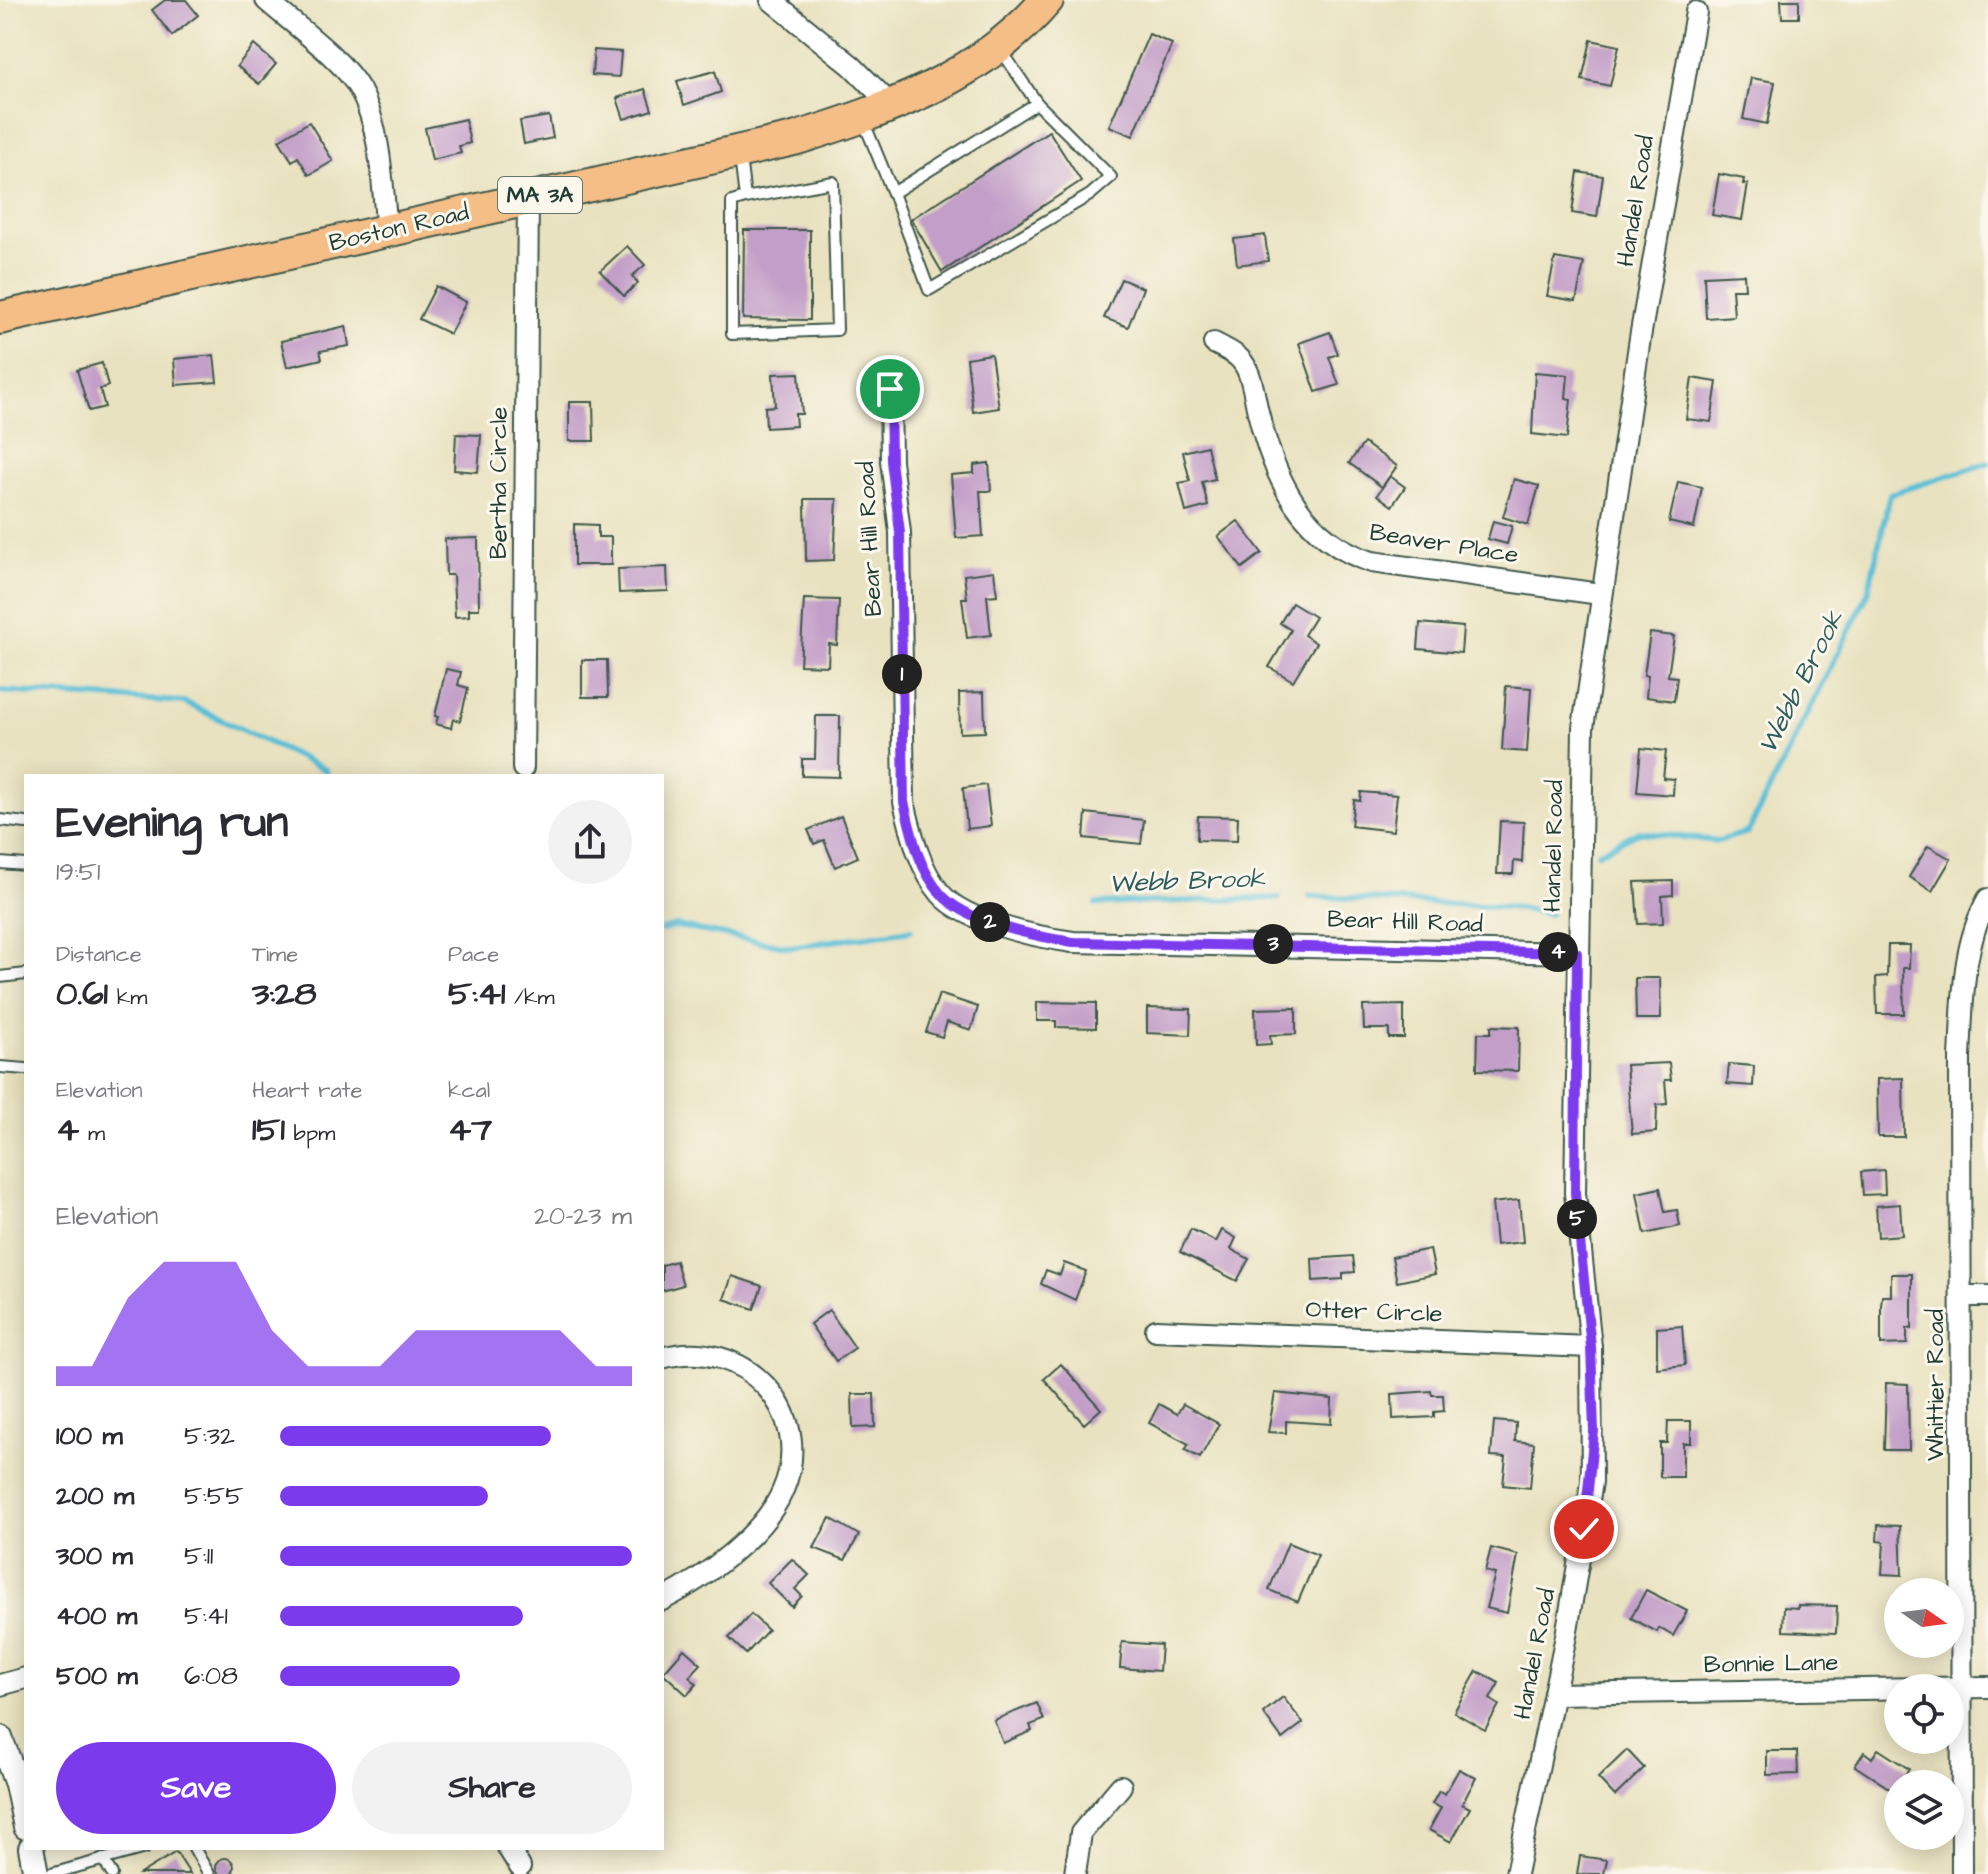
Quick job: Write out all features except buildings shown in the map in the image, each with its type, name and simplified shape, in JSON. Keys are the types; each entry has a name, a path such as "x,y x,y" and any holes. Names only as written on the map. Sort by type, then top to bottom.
{"main road":[{"name":"Boston Road","path":"0,318 739,151 862,118 968,67 998,46 1047,0"}],"street":[{"path":"266,0 319,45 359,88 370,114 387,231"},
{"path":"771,0 852,66 892,106"},
{"name":"Handel Road","path":"1516,1874 1554,1694 1592,1482 1591,1347 1575,1193 1583,728 1600,594 1696,12"},
{"name":"Bertha Circle","path":"523,768 528,198"},
{"name":"Beaver Place","path":"1214,343 1240,359 1249,376 1278,479 1302,517 1346,554 1372,562 1600,594"},
{"name":"Bear Hill Road","path":"890,389 891,461 900,532 904,802 914,845 927,875 943,897 995,925 1034,937 1073,942 1577,953"},
{"name":"Whittier Road","path":"1962,1674 1960,1057 1965,981 1977,918 1988,899"},
{"path":"1962,1296 1988,1296"},
{"name":"Otter Circle","path":"1156,1330 1591,1347"},
{"path":"664,1358 710,1354 752,1372 781,1406 792,1450 782,1494 765,1519 713,1568 664,1599"},
{"path":"0,1685 24,1679"},
{"name":"Bonnie Lane","path":"1964,1687 1988,1687"},
{"name":"Bonnie Lane","path":"1554,1694 1884,1688"},
{"path":"0,1738 17,1784 24,1817"},
{"name":"Whittier Road","path":"1962,1754 1962,1874"},
{"path":"1075,1874 1081,1833 1121,1786"},
{"path":"31,1850 36,1874"},
{"path":"509,1850 520,1867"}],"lane":[{"path":"862,118 929,290 1090,195 1111,177 1037,103 998,46"},
{"path":"893,193 1037,103"},
{"path":"739,151 745,198"},
{"path":"833,182 837,330 732,334 732,202 745,198 833,182"},
{"path":"0,820 24,823"},
{"path":"0,863 24,865"},
{"path":"0,977 24,974"},
{"path":"0,1067 24,1069"},
{"path":"51,1874 137,1850"},
{"path":"195,1850 209,1874"},
{"path":"103,1859 112,1874"}],"waterway":[{"name":"Webb Brook","path":"1598,853 1638,832 1718,841 1748,832 1868,593 1890,494 1988,463"},
{"name":"Webb Brook","path":"0,691 184,702 326,770 327,774"},
{"name":"Webb Brook","path":"1310,896 1520,908 1550,914"},
{"name":"Webb Brook","path":"1096,904 1279,898"},
{"name":"Webb Brook","path":"664,929 676,926 790,947 911,930"}],"route":[{"path":"890,389 891,461 900,532 904,802 914,845 927,875 943,897 995,925 1034,937 1073,942 1577,953 1575,1193 1591,1347 1594,1431 1592,1482 1584,1529"}]}
